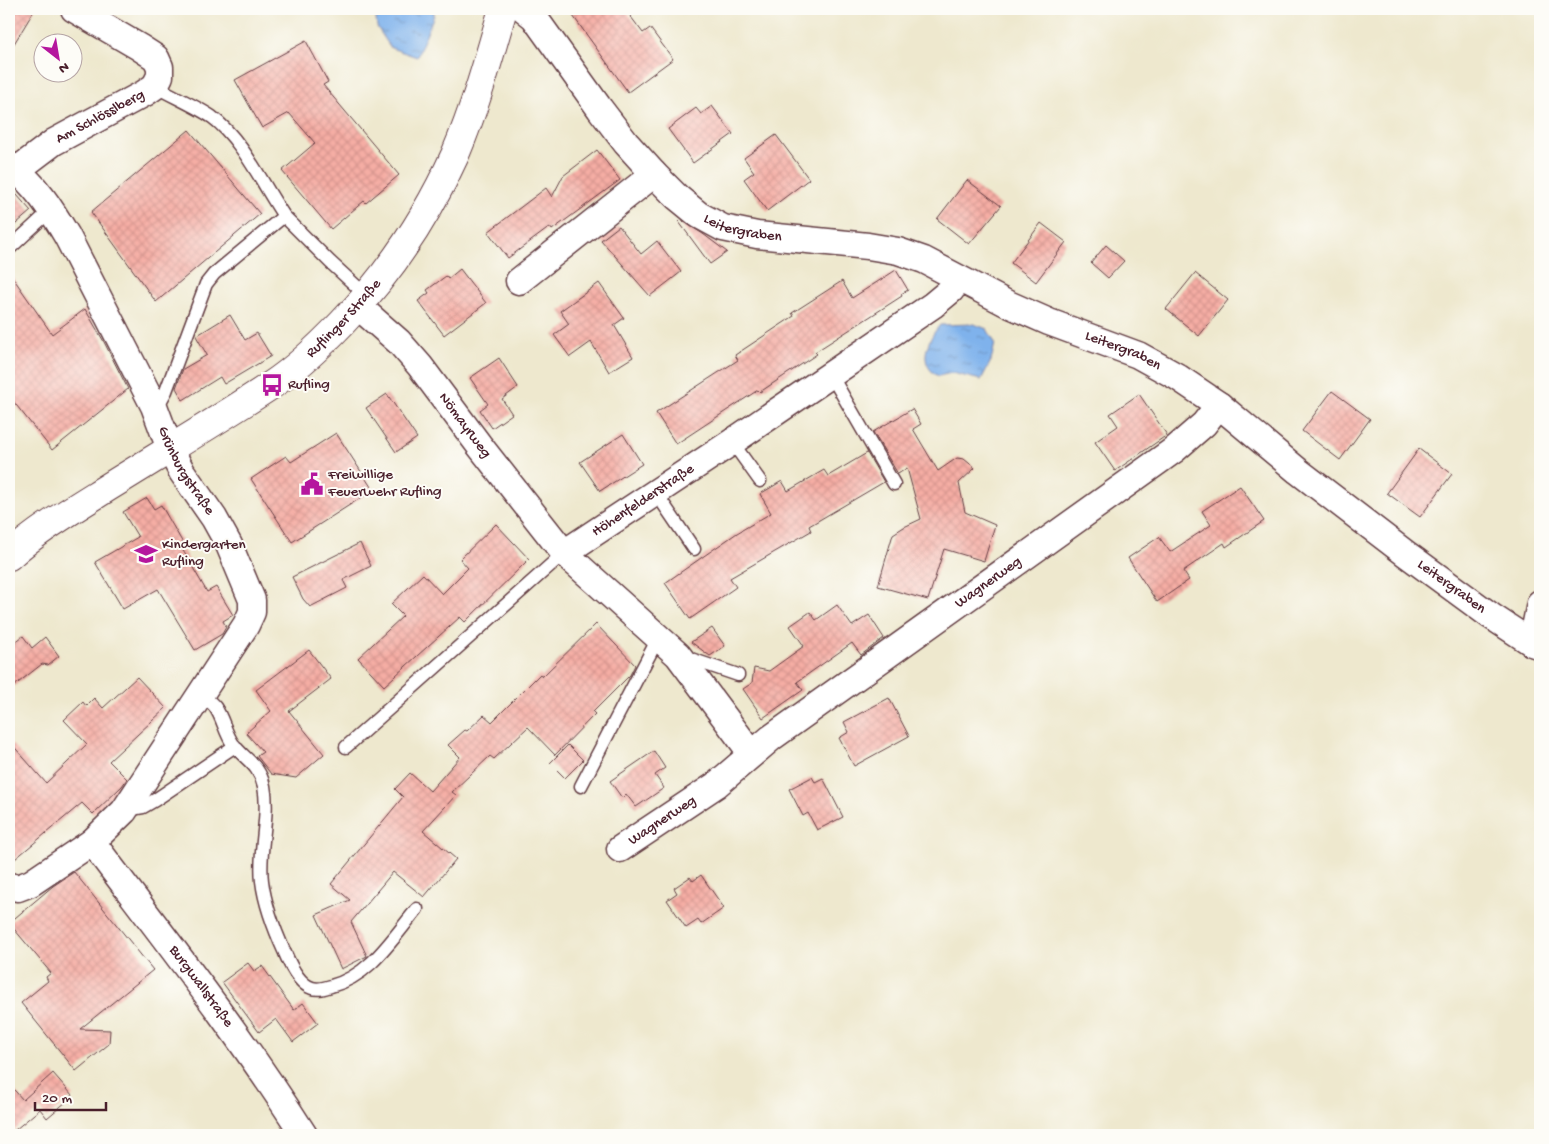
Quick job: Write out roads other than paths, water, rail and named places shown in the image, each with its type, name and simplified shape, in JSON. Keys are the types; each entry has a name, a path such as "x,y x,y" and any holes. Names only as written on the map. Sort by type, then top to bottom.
{"street":[{"name":"Am Schlösslberg","path":"13,168 54,142 145,93 155,86 160,76 160,67 156,58 139,46 74,9"},
{"name":"Ruflinger Straße","path":"9,556 82,504 277,381 324,342 363,301 387,271 410,237 434,196 454,155 471,112 503,9"},
{"name":"Leitergraben","path":"524,9 534,17 600,109 654,174 677,197 699,215 724,228 757,235 868,246 898,251 924,260 1008,304 1138,355 1176,376 1219,405 1298,471 1405,553 1491,616 1536,644"},
{"name":"Grünburgstraße","path":"9,886 18,888 31,883 92,842 124,811 246,626 252,612 252,600 229,545 214,518 182,472 170,449 154,406 67,236 37,189 13,168"},
{"path":"519,281 654,174"},
{"name":"Höhenfelderstraße","path":"564,553 732,442 933,305 951,290 959,278"},
{"name":"Nömayrweg","path":"363,301 420,366 564,553"},
{"name":"Wagnerweg","path":"620,849 716,785 772,738 1174,450 1204,424 1219,405"},
{"path":"564,553 669,647 752,754"},
{"path":"1536,644 1540,603"},
{"name":"Burgwallstraße","path":"92,842 232,1028 275,1089 304,1135"}],"lane":[{"path":"155,86 211,117 225,129 240,146 284,216 330,262 363,301"},
{"path":"9,250 52,210"},
{"path":"154,406 161,400 166,391 206,284 214,274 284,216"},
{"path":"831,375 894,484"},
{"path":"732,442 760,481"},
{"path":"656,493 694,549"},
{"name":"Höhenfelderstraße","path":"346,747 564,553"},
{"path":"581,786 648,656 669,647 738,675"},
{"path":"200,694 214,707 235,746 253,763 259,772 264,786 262,880 269,912 278,938 291,967 301,980 311,988 321,989 353,978 367,968 417,909"},
{"path":"124,811 142,807 155,800 235,746"}],"water":[{"path":"375,9 434,9 434,15 417,57 391,48 377,27"},
{"path":"974,324 987,329 995,343 991,361 981,380 952,373 938,376 932,371 926,359 928,345 935,331 940,325"}],"place":[{"name":"Rufling","path":"272,385"},
{"name":"Freiwillige Feuerwehr Rufling","path":"312,484"},
{"name":"Kindergarten Rufling","path":"146,554"}]}
